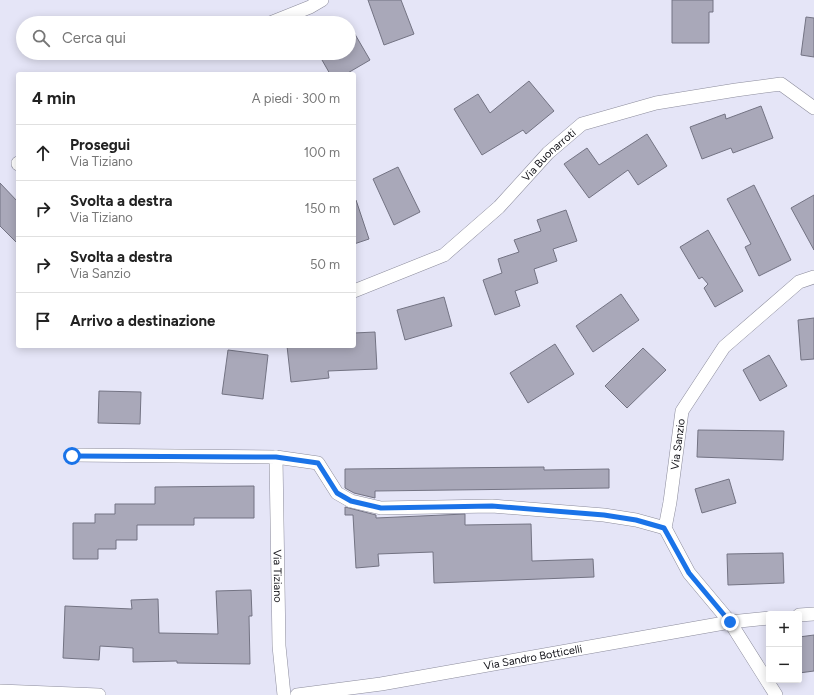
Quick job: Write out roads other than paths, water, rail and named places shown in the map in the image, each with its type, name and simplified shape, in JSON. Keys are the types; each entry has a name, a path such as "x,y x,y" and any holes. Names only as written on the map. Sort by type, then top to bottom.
{"street":[{"path":"288,16 310,7 322,0"},
{"name":"Via Buonarroti","path":"356,290 444,255 499,207 548,153 582,124 656,103 781,84 814,108"},
{"name":"Via Sanzio","path":"664,528 670,502 682,411 724,347 799,282 814,277"},
{"path":"72,456 276,457 318,463 337,493 351,501 381,508 500,507 604,515 636,520 664,528 689,573 730,622 776,695"},
{"name":"Via Tiziano","path":"276,457 279,646 284,695"},
{"path":"802,615 814,614"},
{"name":"Via Sandro Botticelli","path":"297,695 381,684 730,622 766,618"},
{"path":"0,691 99,695"}]}
